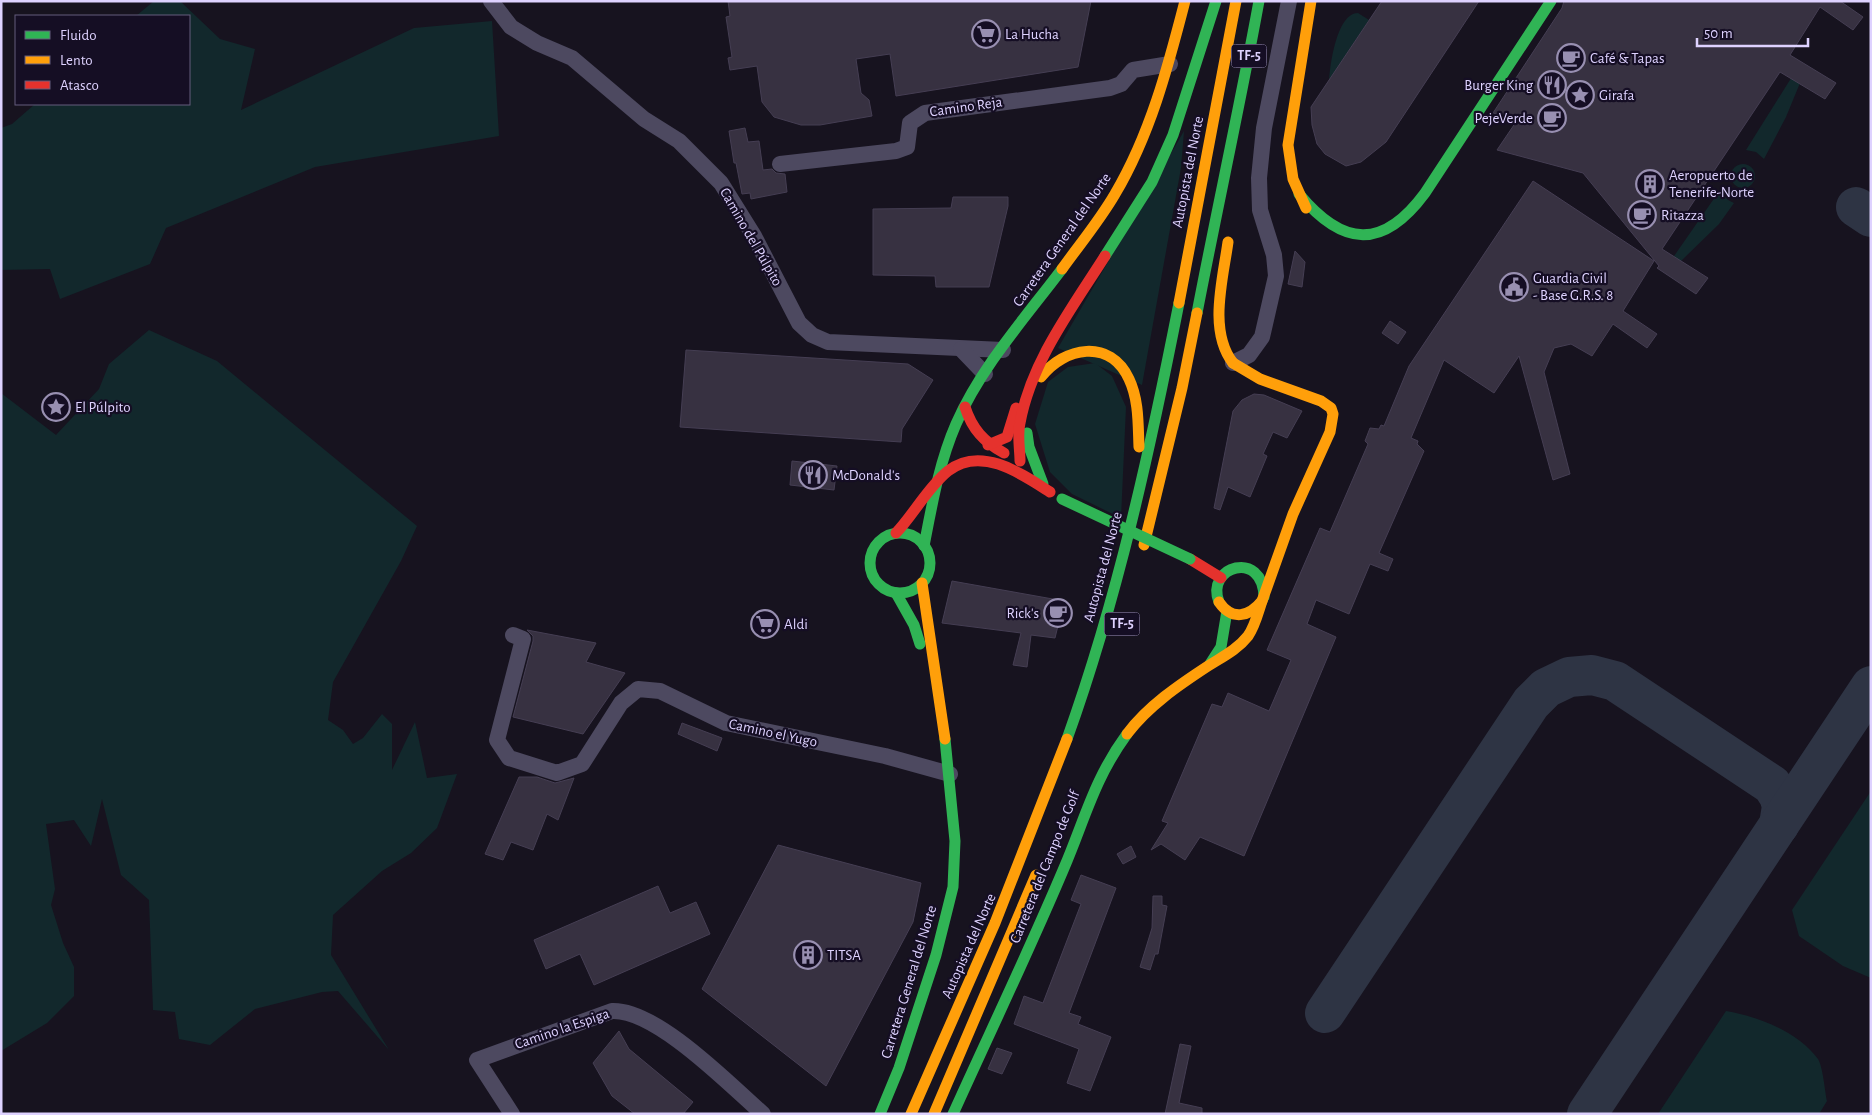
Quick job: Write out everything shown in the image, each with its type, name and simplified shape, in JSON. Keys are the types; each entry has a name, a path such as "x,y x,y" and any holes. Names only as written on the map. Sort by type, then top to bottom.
{"main road":[{"name":"Carretera General del Norte","path":"896,533 924,502 935,484 953,444 965,407 985,374 1118,191 1149,128 1170,64 1185,1"},
{"path":"1028,477 1020,461 1019,425 1028,388 1065,318 1152,182 1173,135 1216,1"},
{"name":"Autopista del Norte","path":"912,1114 999,916 1038,817 1098,644 1112,596 1168,359 1236,1"},
{"name":"TF-5","path":"1141,555 1180,397 1228,152 1239,111 1259,1"},
{"path":"1311,1 1288,145 1292,175 1299,194 1314,222 1333,236 1355,244 1376,246"},
{"path":"1398,236 1427,188 1551,1"},
{"path":"1233,197 1239,154 1239,111"},
{"path":"1292,175 1301,191 1325,213 1334,218 1356,223 1367,223 1390,216 1427,188"},
{"path":"1299,194 1311,210 1328,224 1345,231 1372,234 1384,232 1401,222 1427,188"},
{"path":"1228,233 1220,334 1224,353 1233,363 1267,382"},
{"path":"973,444 988,445 1007,437 1032,363 1052,330 1065,318"},
{"path":"1043,484 1029,447 1027,434 1030,407 1037,384 1048,366 1068,353 1090,350 1108,356 1125,370 1136,396 1141,479"},
{"name":"Carretera del Campo de Golf","path":"953,1114 1065,867 1095,786 1109,762 1138,719 1152,706 1210,665 1223,659 1253,628 1293,514 1330,432 1332,420 1331,408 1327,405 1267,382"},
{"path":"965,407 975,432 988,445 1020,461 1057,496"},
{"path":"935,484 954,466 968,460 990,460 1028,477 1057,496 1190,559 1220,578"},
{"name":"Carretera General del Norte","path":"924,546 935,484"},
{"path":"896,533 912,536 924,546 930,563 922,583 906,592 896,593 886,590 878,584 870,566 873,549 885,537 896,533"},
{"path":"1233,568 1251,569 1263,583 1263,599 1257,608 1249,614 1238,615 1227,611 1222,606 1217,594 1220,578 1233,568"},
{"name":"Carretera General del Norte","path":"880,1114 902,1057 942,933 950,899 956,843 950,774 933,678 922,583"},
{"name":"Carretera General del Norte","path":"896,593 914,625 933,678"},
{"name":"Carretera del Campo de Golf","path":"1210,665 1221,647 1227,611"},
{"path":"934,1114 1039,868"}],"street":[{"name":"Camino del Púlpito","path":"491,1 511,26 537,43 572,58 644,119 679,141 721,183 754,236 798,322 812,336 828,342 1003,350"},
{"path":"1267,382 1260,362 1263,346 1262,337 1274,286 1276,266 1260,210 1260,158 1289,1"},
{"name":"Camino Reja","path":"780,164 896,151 907,147 910,123 925,112 1110,88 1121,84 1133,70 1170,64"},
{"path":"1233,363 1249,355 1262,337"},
{"path":"961,349 985,374"},
{"name":"Camino el Yugo","path":"513,635 523,639 497,740 509,758 557,772 582,764 621,703 638,689 660,690 726,724 885,756 950,774"},
{"name":"Camino la Espiga","path":"512,1114 477,1060 612,1011 622,1010 653,1023 688,1049 763,1114"}],"green space":[{"path":"154,1 180,1 220,39 255,49 241,110 414,28 492,21 499,136 315,167 166,228 150,264 60,299 50,269 1,270 1,128 12,124 34,105 190,105 190,15 137,15"},
{"path":"1358,13 1369,20 1329,80 1333,52 1340,30 1351,15"},
{"path":"1800,64 1807,66 1786,117 1764,159 1756,152 1746,150"},
{"path":"1184,131 1181,168 1142,385 1058,348"},
{"path":"1743,164 1752,167 1755,176 1752,185 1743,188 1734,185 1731,176 1734,167"},
{"path":"1720,190 1728,200 1734,203 1719,224 1681,261 1672,259"},
{"path":"149,330 217,361 417,526 401,561 333,682 328,720 343,730 353,744 363,738 382,714 392,724 392,770 415,722 427,778 457,774 437,828 411,853 382,871 333,915 331,955 389,1050 338,991 322,992 255,1009 210,1045 179,1039 175,1012 153,1010 149,900 121,875 102,799 91,846 74,820 46,824 55,889 51,905 63,943 74,967 74,996 47,1023 1,1051 1,393 56,435 99,389 109,364"},
{"path":"1095,363 1112,376 1126,407 1121,518 1072,494 1050,472 1035,424 1048,382 1068,367"},
{"path":"1871,791 1871,978 1843,966 1799,936 1792,910"},
{"path":"1726,1011 1764,1021 1788,1033 1809,1049 1818,1059 1823,1073 1827,1101 1819,1114 1658,1114"}],"building":[{"path":"728,1 1091,1 1078,67 896,96 890,54 856,59 861,93 869,100 872,116 820,125 801,125 774,117 762,102 757,66 730,70 728,58 732,57 726,17 730,16"},
{"path":"1382,1 1479,1 1386,142 1361,162 1346,166 1325,154 1317,144 1312,125 1311,107"},
{"name":"Aeropuerto de Tenerife-Norte","path":"1564,1 1840,1 1863,17 1853,30 1820,7 1790,55 1836,83 1825,99 1780,72 1662,249 1708,278 1696,294 1657,268 1659,266 1583,173 1497,150 1518,119 1493,113 1562,8"},
{"path":"745,128 748,142 759,141 763,170 772,169 776,173 785,174 787,192 751,199 750,193 742,194 736,163 734,163 729,131"},
{"path":"1533,181 1654,261 1623,311 1657,334 1647,348 1613,324 1592,356 1571,344 1554,348 1544,372 1570,474 1553,480 1519,356 1494,393 1444,360 1411,438 1418,441 1417,444 1424,451 1379,553 1393,559 1388,571 1370,564 1349,614 1316,600 1307,624 1336,637 1244,856 1200,837 1185,860 1161,844 1151,850 1168,823 1162,821 1212,704 1222,707 1228,693 1269,711 1291,660 1267,650 1320,528 1330,532 1368,444 1365,441 1370,428 1379,429 1381,425 1384,426 1409,366"},
{"path":"953,197 1008,197 1008,206 989,287 936,287 935,276 873,275 873,209 951,208"},
{"path":"1295,251 1305,262 1302,287 1288,284"},
{"path":"1390,321 1406,332 1398,344 1382,333"},
{"path":"686,350 908,364 933,380 902,429 901,442 680,427"},
{"path":"1254,394 1264,395 1302,411 1287,438 1273,432 1263,454 1267,456 1250,497 1228,487 1220,510 1214,508 1233,411 1242,400"},
{"name":"McDonald's","path":"792,461 837,466 834,490 790,485"},
{"path":"952,581 1064,601 1055,638 1031,635 1027,667 1013,665 1021,633 942,623"},
{"path":"527,630 596,643 586,662 625,673 583,734 513,717 533,641 533,636"},
{"path":"682,723 722,738 717,751 678,734"},
{"path":"519,777 537,777 555,783 574,778 558,820 547,814 533,850 511,842 503,860 485,854"},
{"name":"TITSA","path":"778,845 921,883 913,922 826,1086 702,989"},
{"path":"1131,846 1136,857 1123,864 1117,854"},
{"path":"1081,875 1116,888 1069,1013 1081,1017 1078,1024 1111,1037 1090,1091 1067,1083 1079,1049 1014,1024 1024,996 1043,1003 1081,904 1071,900"},
{"path":"658,886 670,913 696,902 710,934 594,985 580,954 546,969 534,940"},
{"path":"1153,896 1162,896 1162,905 1167,906 1158,954 1155,954 1150,970 1140,967 1152,928"},
{"path":"619,1031 629,1049 693,1102 683,1114 635,1114 612,1096 593,1063"},
{"path":"1180,1044 1191,1046 1179,1103 1202,1108 1202,1114 1165,1114"},
{"path":"997,1048 1012,1053 1002,1074 988,1069"}],"taxiway":[{"path":"1856,207 1871,217"},
{"path":"1325,1013 1531,703 1546,688 1569,677 1592,675 1615,681 1772,785 1779,796 1782,806 1779,825"},
{"path":"1587,1114 1871,686"}],"traffic: fast":[{"path":"1105,256 1152,182 1173,135 1216,1"},
{"path":"1197,313 1259,1"},
{"path":"1299,194 1315,212 1331,224 1347,232 1363,235 1378,232 1394,225 1409,212 1425,193 1551,1"},
{"path":"924,546 945,454 966,403 1004,344 1062,269"},
{"path":"1067,739 1102,632 1131,523 1179,303"},
{"path":"1027,433 1029,447 1043,484"},
{"path":"1062,499 1190,559"},
{"path":"900,533 916,538 921,542 925,547 930,563 925,579 921,584 916,588 900,593 884,588 879,584 875,579 870,563 875,547 879,542 884,538 900,533"},
{"path":"1219,602 1217,589 1220,579 1227,572 1236,568 1246,568 1255,572 1261,582 1264,597"},
{"path":"896,593 914,625 920,644"},
{"path":"1210,664 1221,647 1227,611"},
{"path":"953,1114 1051,899 1098,783 1127,734"},
{"path":"880,1114 899,1068 936,955 953,887 955,841 945,739"}],"traffic: slow":[{"path":"1062,269 1109,204 1138,148 1165,76 1185,1"},
{"path":"1179,303 1236,1"},
{"path":"1306,208 1293,179 1288,145 1311,1"},
{"path":"1228,242 1219,304 1219,320 1225,350 1233,363"},
{"path":"1144,545 1182,388 1197,313"},
{"path":"1041,377 1062,359 1074,354 1086,351 1099,352 1110,357 1121,366 1129,379 1135,395 1139,447"},
{"path":"1219,602 1229,612 1240,615 1252,611 1262,601 1293,514 1330,432 1333,414 1331,408 1321,401 1260,379 1233,363"},
{"path":"922,583 945,739"},
{"path":"1127,734 1144,714 1175,688 1244,641 1253,628 1262,601"},
{"path":"911,1114 995,923 1067,739"},
{"path":"934,1114 1036,875"}],"traffic: jam":[{"path":"1020,461 1019,428 1025,400 1033,378 1054,336 1105,256"},
{"path":"965,407 971,422 980,434 990,444 1004,453"},
{"path":"988,445 1007,437 1016,408"},
{"path":"896,533 941,477 961,464 987,461 1001,465 1027,477 1050,492"},
{"path":"1190,559 1221,578"}],"place":[{"name":"La Hucha","path":"986,34"},
{"name":"Café & Tapas","path":"1571,58"},
{"name":"Burger King","path":"1552,85"},
{"name":"Girafa","path":"1580,95"},
{"name":"PejeVerde","path":"1552,118"},
{"name":"Aeropuerto de Tenerife-Norte","path":"1650,184"},
{"name":"Ritazza","path":"1642,215"},
{"name":"Guardia Civil - Base G.R.S. 8","path":"1514,287"},
{"name":"El Púlpito","path":"56,407"},
{"name":"McDonald's","path":"813,475"},
{"name":"Rick's","path":"1058,613"},
{"name":"Aldi","path":"765,624"},
{"name":"TITSA","path":"808,955"}]}
